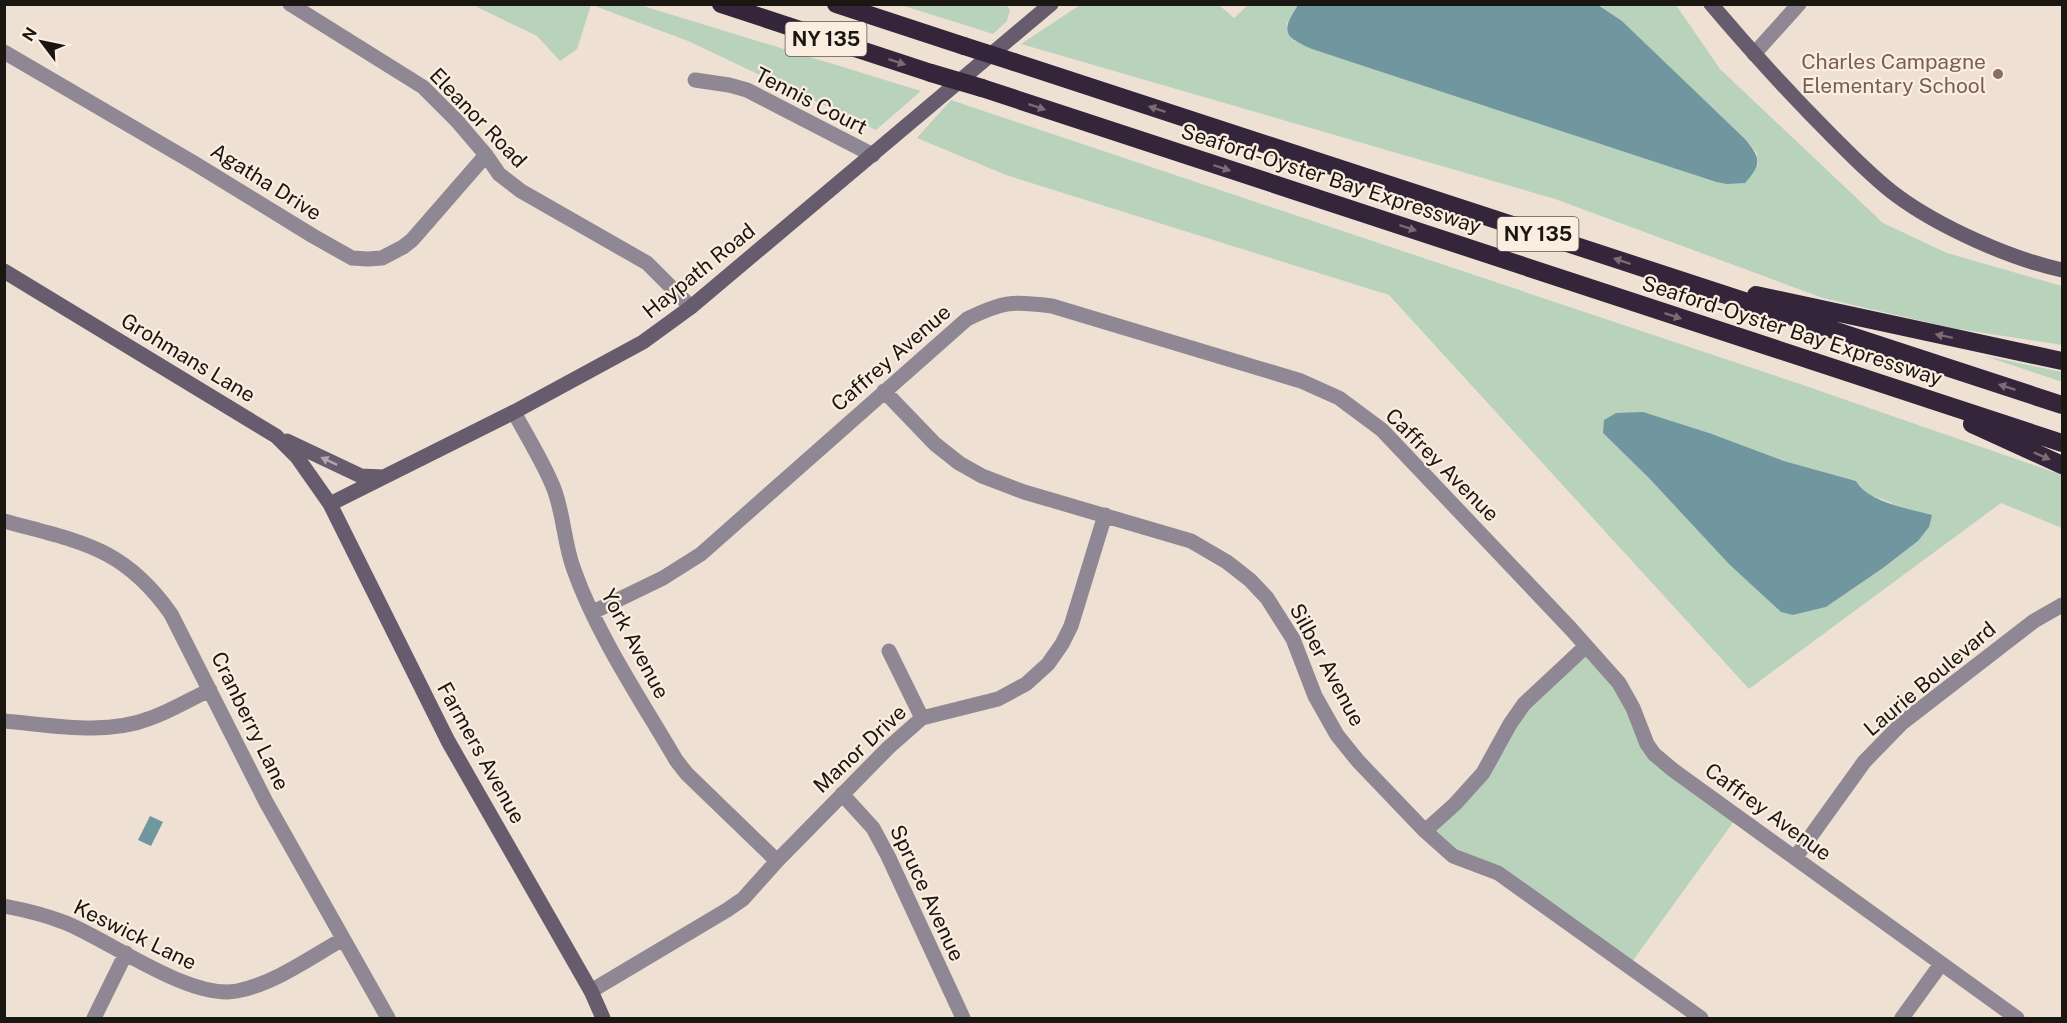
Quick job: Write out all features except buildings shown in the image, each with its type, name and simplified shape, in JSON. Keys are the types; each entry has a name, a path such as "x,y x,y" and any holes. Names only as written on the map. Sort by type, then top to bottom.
{"highway":[{"name":"Seaford-Oyster Bay Expressway","path":"721,4 2062,443"},
{"name":"Seaford-Oyster Bay Expressway","path":"836,4 2062,405"},
{"path":"1678,280 2062,361"},
{"path":"1894,388 2062,465"}],"street":[{"name":"Eleanor Road","path":"290,4 423,87 486,155 499,174 521,191 647,264 691,307"},
{"name":"Haypath Road","path":"330,504 514,412 643,342 691,307 1051,4"},
{"path":"1711,4 1754,54 1856,160 1896,195 1943,223 2003,252 2062,270"},
{"path":"1754,54 1799,4"},
{"name":"Agatha Drive","path":"4,51 352,258 382,258 403,247 412,240 486,155"},
{"name":"Tennis Court","path":"695,81 729,85 747,90 873,155"},
{"name":"Grohmans Lane","path":"5,272 276,436 297,457 330,504"},
{"name":"Caffrey Avenue","path":"592,612 663,578 700,554 967,319 992,307 1015,302 1052,306 1301,381 1339,398 1382,430 1571,629 1619,683 1633,708 1647,744 1654,754 2017,1018"},
{"name":"Silber Avenue","path":"885,391 935,444 959,463 982,476 1024,492 1191,541 1227,562 1250,580 1267,598 1293,639 1315,696 1337,735 1358,761 1425,831 1454,856 1498,873 1701,1018"},
{"name":"York Avenue","path":"514,412 554,488 573,568 592,612 676,760 687,774 777,861"},
{"path":"276,436 361,476 384,477"},
{"name":"Farmers Avenue","path":"330,504 448,741 591,990 603,1018"},
{"name":"Manor Drive","path":"591,990 743,899 842,794 922,718 998,699 1026,684 1048,664 1071,626 1105,515"},
{"name":"Cranberry Lane","path":"4,521 75,540 108,554 133,570 155,591 171,614 266,802 388,1018"},
{"name":"Laurie Boulevard","path":"1795,858 1864,762 1902,723 2034,621 2062,605"},
{"path":"1425,831 1455,804 1483,773 1510,723 1524,704 1585,647"},
{"path":"889,651 922,718"},
{"path":"4,721 101,728 120,726 151,718 210,690"},
{"name":"Spruce Avenue","path":"842,794 873,828 963,1018"},
{"name":"Keswick Lane","path":"4,906 26,910 67,923 194,987 222,992 237,991 263,984 343,939"},
{"path":"94,1018 126,953"},
{"path":"1902,1018 1941,964"}],"green space":[{"path":"473,5 591,5 577,49 560,61 537,36"},
{"path":"592,5 640,5 921,91 876,130 688,41"},
{"path":"901,5 1006,5 1010,10 1007,21 993,34"},
{"path":"1080,5 1219,5 1234,18 1248,5 1311,5 1287,23 1287,31 1294,41 1715,182 1758,165 1757,153 1622,21 1598,5 1676,5 1720,69 1883,223 1947,253 2062,286 2062,345 1952,328 1823,298 1555,199 1021,44"},
{"path":"951,100 1800,384 2062,475 2062,528 2001,503 1749,689 1389,295 1006,175 917,138","holes":["1603,433 1712,434 1784,461 1856,481 1863,491 1898,507 1918,541 1826,607 1793,615"]},
{"path":"1985,356 2062,372 2062,382"},
{"path":"1585,647 1619,683 1647,743 1737,817 1629,966 1425,831 1455,804 1510,724"}],"water":[{"path":"1298,5 1598,5 1622,21 1745,139 1757,156 1757,166 1745,183 1716,182 1312,49 1295,40 1288,32 1289,21"},
{"path":"1643,412 1712,434 1784,461 1856,481 1869,494 1879,499 1932,515 1929,527 1918,541 1826,607 1793,615 1781,612 1730,565 1648,477 1603,433 1604,420 1616,413"},
{"path":"150,816 163,822 151,846 138,840"}],"place":[{"name":"Charles Campagne Elementary School","path":"1998,74"}]}
